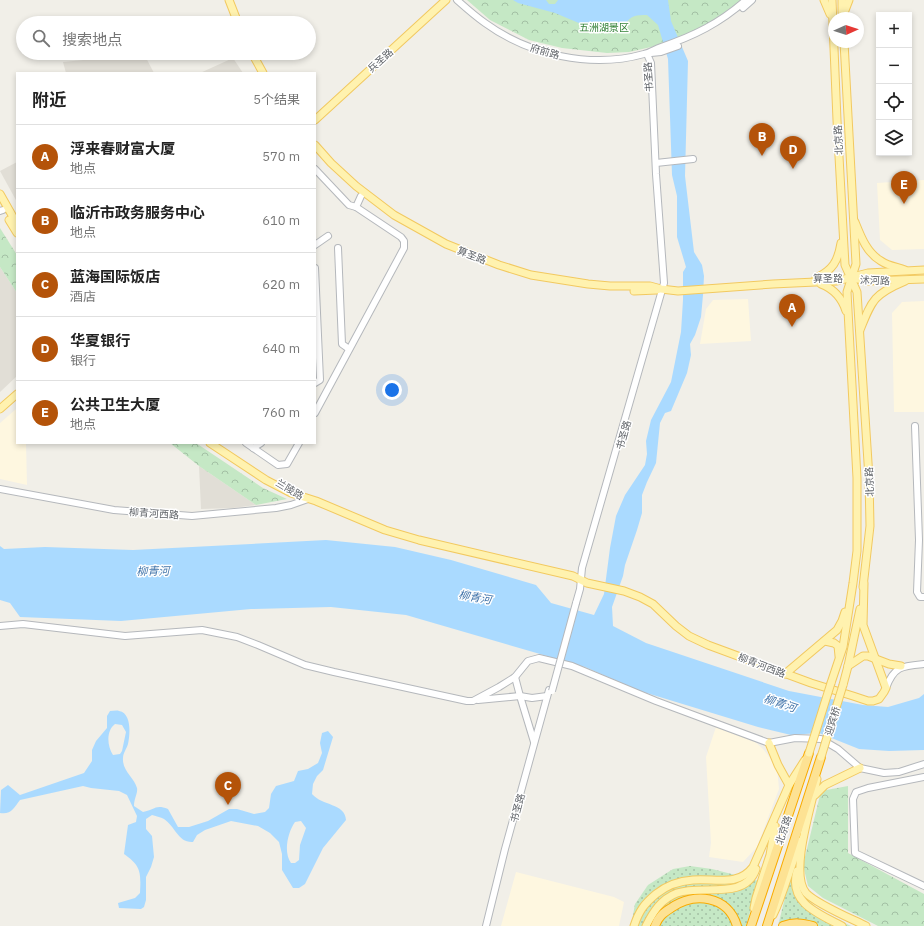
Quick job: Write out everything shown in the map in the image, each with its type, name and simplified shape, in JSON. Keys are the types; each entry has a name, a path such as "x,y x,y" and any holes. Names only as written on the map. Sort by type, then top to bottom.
{"highway":[{"name":"北京路","path":"751,926 809,753"},
{"name":"北京路","path":"767,926 821,757"},
{"path":"655,926 658,918 666,910 689,899 703,898 722,905 730,912 735,920 736,926"},
{"path":"783,926 792,923 813,926"}],"main road":[{"path":"224,0 230,16"},
{"path":"229,0 235,16"},
{"name":"兵圣路","path":"316,113 441,0"},
{"name":"兵圣路","path":"316,119 446,0"},
{"path":"824,0 829,12"},
{"name":"北京路","path":"832,0 832,12"},
{"path":"842,0 842,12"},
{"path":"844,12 848,0"},
{"name":"北京路","path":"834,48 845,265 857,292 870,502 870,526 864,584 843,685"},
{"name":"北京路","path":"831,683 843,647 854,583 857,551 857,478 847,292 856,264 844,48"},
{"path":"251,60 257,72"},
{"path":"256,60 262,72"},
{"name":"算圣路","path":"316,147 331,163 376,202 394,215 446,244 499,265 531,275 588,284 610,286 650,286 661,289"},
{"name":"算圣路","path":"316,153 361,196 391,219 444,248 498,269 530,279 587,289 650,291 671,286 678,288 719,286 763,280 837,281 852,278"},
{"path":"0,194 16,222"},
{"path":"1,208 16,231"},
{"path":"853,218 864,243 874,256 882,262 909,271"},
{"path":"843,222 838,257 827,273 816,280 829,287 836,293 843,302 849,320"},
{"name":"沭河路","path":"852,278 868,273 924,270"},
{"name":"沭河路","path":"852,278 868,281 924,279"},
{"path":"859,332 868,309 877,297 887,289 910,279"},
{"path":"0,404 16,389"},
{"path":"0,409 16,395"},
{"name":"兰陵路","path":"212,444 266,480 291,493 308,499"},
{"name":"兰陵路","path":"220,444 268,476 308,499"},
{"name":"柳青河西路","path":"308,499 314,505 391,537 572,580 588,581 624,591 653,604 689,636 708,645 811,684 868,701 879,699 886,688"},
{"path":"785,674 837,630 842,622 854,583"},
{"path":"864,584 863,626 886,688"},
{"path":"825,641 834,643 838,646 839,659"},
{"path":"848,666 863,656 901,666"},
{"name":"迎宾桥","path":"776,816 789,785 809,753 831,683"},
{"name":"迎宾桥","path":"805,830 814,796 821,757 843,685"},
{"path":"769,742 773,756 789,785"},
{"path":"814,796 819,789 833,780 860,768"},
{"path":"818,771 825,781 833,780"},
{"path":"784,776 791,777 796,772"},
{"path":"634,926 637,916 645,903 663,888 676,882 693,880 730,880 749,873 754,866 776,816"},
{"path":"751,926 756,898 770,855 776,816"},
{"path":"805,830 795,885 800,898 808,908 842,926"},
{"path":"767,926 778,905 792,860 805,830"},
{"path":"646,926 653,910 665,899 676,893 690,890 736,888 746,883 754,874 765,841"},
{"path":"800,862 801,886 807,894 819,902 866,926"}],"street":[{"name":"府前路","path":"457,0 485,24 506,36 536,50 583,59 625,58 660,50 710,31 728,20 752,0"},
{"name":"府前路","path":"463,0 487,21 538,46 583,55 638,52 646,54"},
{"name":"府前路","path":"691,38 725,17 746,0"},
{"name":"书圣路","path":"489,926 550,692 580,589 582,568 661,289 664,283 651,63 646,54"},
{"name":"书圣路","path":"646,54 648,64 653,175 661,289"},
{"path":"656,163 691,160"},
{"path":"316,170 349,205 356,206 401,237 404,241 404,248 316,411"},
{"path":"356,206 361,196"},
{"path":"316,244 328,236"},
{"path":"338,248 342,344 349,349"},
{"path":"316,290 320,380 316,382"},
{"path":"915,426 919,540 917,592 920,597 924,597"},
{"path":"247,444 278,465 287,464 298,444"},
{"path":"253,448 259,444"},
{"name":"柳青河西路","path":"0,489 114,510 192,516 262,510 291,505 308,499"},
{"path":"0,626 23,624 125,636 202,630 237,637 305,665 451,698 473,701 520,696 532,698 550,692"},
{"path":"473,701 515,677 528,661 539,658 572,666 656,701 769,742 795,738 821,739 838,750 860,768 884,773 900,772 924,764"},
{"path":"901,666 924,664"},
{"name":"柳青河西路","path":"886,688 892,675 901,666"},
{"path":"515,677 534,742"},
{"name":"书圣路","path":"486,926 534,742 550,692"},
{"path":"924,777 868,788 856,792 853,799 855,853 924,886"}],"shaded area":[{"path":"83,60 147,60 153,72 66,72 63,62"},
{"path":"229,60 234,60 242,72 202,72"},
{"path":"16,163 16,200 0,171"},
{"path":"924,180 924,249 892,250 880,240 877,183"},
{"path":"0,267 16,291 16,377 0,392"},
{"path":"748,299 751,341 700,344 706,309 713,300"},
{"path":"924,301 924,412 894,412 892,313 902,302"},
{"path":"16,409 16,444 26,444 27,485 0,479 0,423"},
{"path":"199,466 256,505 233,508 201,509"},
{"path":"716,727 753,740 763,749 777,767 779,789 757,847 743,862 709,857 711,843 706,757"},
{"path":"516,872 614,897 624,902 619,926 501,926"}],"green space":[{"name":"五洲湖景区","path":"467,0 741,0 722,16 686,35 660,45 629,52 607,53 562,48 529,40 490,20"},
{"path":"0,228 16,253 16,291 0,267"},
{"path":"171,444 197,444 263,488 287,499 256,505 199,466"},
{"path":"848,786 848,853 924,894 924,926 878,926 823,898 808,886 803,865 821,791"},
{"path":"690,866 712,869 759,881 746,926 631,926 635,904 648,885 673,869"},
{"path":"791,873 814,908 851,926 778,926"}],"water":[{"name":"柳青河","path":"513,0 546,0 549,4 555,4 558,0 668,0 671,21 688,61 685,176 694,252 702,265 704,276 701,317 695,335 690,344 691,355 687,373 671,411 665,413 660,423 656,463 642,495 642,513 612,607 613,626 646,643 789,691 863,705 888,707 919,698 924,694 924,750 889,751 859,749 819,733 791,735 758,727 640,691 585,667 406,615 331,607 251,609 121,621 20,617 10,603 0,600 0,546 4,549 45,547 133,550 326,540 395,547 451,560 536,585 551,603 594,615 604,594 616,516 625,495 645,465 647,454 646,441 651,420 671,382 681,332 683,272 686,267 677,237 677,196 672,175 668,59 658,25 647,15 634,16 629,19 625,25 603,27 586,26 555,13 518,3"},
{"path":"110,711 118,711 123,713 128,720 129,740 124,752 123,763 137,788 134,806 143,812 158,807 168,809 178,827 189,827 208,821 229,809 237,809 254,814 265,812 269,808 271,794 276,786 294,781 298,771 308,769 318,763 322,753 320,743 322,733 328,731 333,737 323,770 317,776 313,784 312,794 321,801 342,810 345,814 346,820 323,848 305,884 299,888 293,888 282,870 282,854 279,842 270,833 258,826 231,821 205,830 197,835 193,842 188,842 180,837 164,819 152,815 146,819 146,829 152,836 154,857 146,877 146,900 144,907 141,909 119,908 118,903 135,898 140,893 139,870 134,862 124,854 128,825 136,822 137,816 127,795 119,791 83,786 20,800 10,812 0,813 1,790 8,785 20,795 84,773 92,761 92,750 96,741 107,728 107,716","holes":["115,724 122,725 126,732 122,751 120,754 113,755 108,739 110,731","301,821 306,828 300,845 299,860 295,863 291,863 287,853 287,842 292,826 295,822"]}],"place":[{"name":"临沂市政务服务中心","path":"762,156"},
{"name":"华夏银行","path":"793,169"},
{"name":"公共卫生大厦","path":"904,204"},
{"name":"浮来春财富大厦","path":"792,327"},
{"name":"蓝海国际饭店","path":"228,805"}]}
